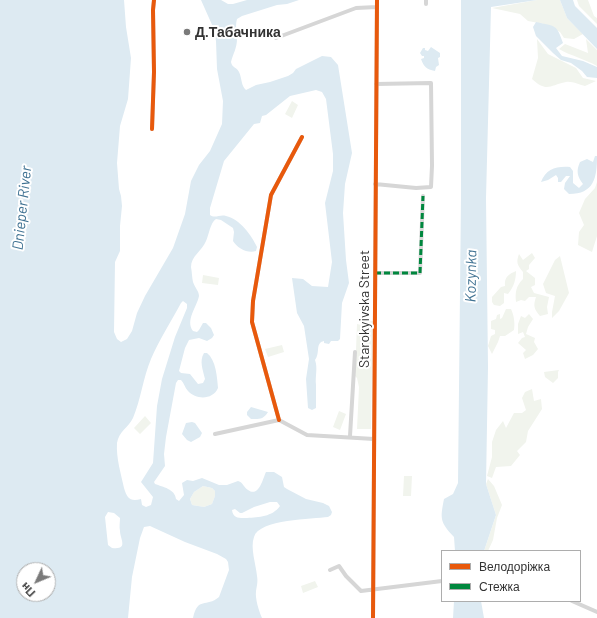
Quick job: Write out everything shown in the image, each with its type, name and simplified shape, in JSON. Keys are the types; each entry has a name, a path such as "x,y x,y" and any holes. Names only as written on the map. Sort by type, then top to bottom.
{"street":[{"path":"152,129 154,72 152,10 154,0"},
{"name":"Starokyivska Street","path":"373,618 377,0"},
{"path":"276,38 356,8 377,7"},
{"path":"376,84 431,83 432,166 430,187 416,188 376,184"},
{"path":"279,420 252,322 252,301 271,195 302,137"},
{"path":"375,273 420,273 423,196"},
{"path":"350,436 355,352"},
{"path":"215,434 279,420 307,435 350,436 374,439"},
{"path":"330,570 339,566 346,576 361,591 441,581"},
{"path":"574,602 597,612"}],"shaded area":[{"path":"537,0 560,0 567,18 583,34 574,39 564,38 560,32 544,24 528,21 520,14 492,8"},
{"path":"577,0 588,0 594,16 597,18 597,24 579,6"},
{"path":"537,39 548,54 576,68 583,78 596,81 585,86 568,82 549,87 541,86 532,79 538,58"},
{"path":"586,39 597,50 597,66 559,49 565,44 588,53"},
{"path":"292,101 298,105 292,118 285,114"},
{"path":"597,182 597,236 592,252 578,245 579,232 584,225 579,213 585,199 595,188"},
{"path":"532,253 535,258 529,265 529,269 526,271 535,278 535,285 531,287 534,293 549,297 547,307 548,314 540,316 535,307 536,297 529,297 525,301 521,300 516,302 516,289 523,279 523,272 517,261 518,257 519,254 523,260"},
{"path":"560,256 569,293 559,311 552,318 555,296 546,293 543,284 555,260"},
{"path":"516,271 512,289 508,294 504,293 504,303 500,306 494,305 492,302 492,297 501,287 505,286 505,280 508,276"},
{"path":"203,275 219,278 218,285 202,283"},
{"path":"506,309 511,309 514,317 514,330 505,336 500,336 492,354 488,346 491,336 495,334 495,330 491,329 491,321 496,319 497,315 500,314 500,319 502,318"},
{"path":"529,314 533,319 526,334 535,338 534,342 538,349 533,355 525,359 523,353 526,350 518,343 525,337 523,332 518,334 518,324 521,316 525,318"},
{"path":"362,319 365,321 373,321 371,429 357,429 359,387 355,376 357,324 361,325"},
{"path":"282,345 284,352 268,357 265,349"},
{"path":"559,370 558,378 553,383 545,377 544,372"},
{"path":"532,389 534,401 541,399 542,409 528,431 526,442 517,451 520,455 511,466 496,467 492,478 487,476 492,457 492,442 496,430 503,421 506,428 514,413 522,413 526,410 522,398 525,392"},
{"path":"339,411 346,414 340,430 333,427"},
{"path":"145,416 151,423 140,434 134,428"},
{"path":"404,476 412,476 411,496 403,496"},
{"path":"488,479 494,486 502,505 497,518 493,540 488,550 484,550 496,515 486,484"},
{"path":"203,486 212,488 215,491 212,504 204,507 192,505 190,499 194,492"},
{"path":"315,581 318,587 303,593 301,586"}],"water":[{"name":"Dnieper River","path":"0,0 124,0 126,27 131,58 128,99 120,126 117,163 122,206 120,251 115,262 114,332 117,339 121,342 127,339 132,331 137,313 145,296 173,248 185,214 191,181 199,165 210,151 222,124 223,101 217,69 216,41 213,27 201,0 221,0 228,4 233,4 247,0 299,0 287,4 277,5 237,19 237,42 231,62 239,72 243,86 246,90 256,85 288,76 296,69 322,56 331,57 338,65 352,153 345,184 343,213 349,283 342,303 340,339 338,341 331,341 329,344 324,343 324,341 321,342 319,346 315,360 316,408 312,410 308,408 306,379 309,359 304,326 297,313 292,278 303,279 312,286 328,287 332,262 325,203 333,171 333,154 326,99 322,92 316,90 290,96 266,115 262,116 260,123 254,124 224,161 210,208 210,215 214,217 226,216 241,224 249,233 257,247 256,251 253,252 240,248 233,241 233,228 221,220 216,219 211,226 204,245 191,263 193,280 199,296 192,314 190,322 191,327 193,331 197,332 203,323 206,323 211,328 214,335 207,341 199,338 189,340 185,348 179,371 181,373 190,374 198,384 203,383 205,379 202,359 204,353 207,353 214,364 218,388 216,392 208,397 195,396 187,390 181,380 178,380 176,383 166,437 164,454 165,466 154,482 155,484 165,487 171,491 179,501 184,495 182,483 187,480 193,481 202,478 219,485 227,485 238,481 246,489 252,492 258,489 266,472 274,472 282,477 284,487 306,499 329,506 332,512 328,517 299,519 276,523 258,531 254,537 253,551 257,580 256,598 262,618 193,618 197,607 219,597 229,570 228,562 226,559 217,554 185,542 150,526 144,527 140,538 132,577 128,618 0,618","holes":["183,301 187,304 187,308 175,337 162,379 157,406 153,463 141,482 153,497 151,505 146,507 142,505 141,499 134,500 126,494 119,466 117,443 120,435 133,418 151,359 161,338","203,486 212,488 215,491 212,504 204,507 192,505 190,499 194,492","270,502 277,502 280,506 277,510 261,517 237,517 234,515 232,510 235,509 242,513","108,512 114,513 120,518 122,546 112,548 108,545 105,517"]},
{"name":"Kozynka","path":"461,0 537,0 491,7 486,198 488,367 486,484 496,515 484,550 455,550 454,537 446,528 442,520 444,499 453,494 458,483 461,197"},
{"path":"560,0 573,0 575,6 597,28 597,49 567,18"},
{"path":"536,22 557,29 563,43 556,48 562,56 583,61 597,67 597,78 587,77 582,71 571,63 561,60 553,53 536,36 533,27"},
{"path":"431,47 440,53 440,57 438,58 439,65 436,67 435,71 424,66 421,59 424,58 424,56 420,53 423,48 428,51"},
{"path":"595,156 597,156 595,178 589,188 584,191 569,194 564,189 565,183 570,176 566,176 561,182 558,182 556,175 541,182 546,174 552,169 570,167 573,171 573,183 579,188 583,184 578,173 580,162 587,159 593,162"},
{"path":"251,407 268,412 263,418 251,419 247,415 247,412"},
{"path":"186,423 195,423 202,433 200,437 191,442 182,434"},
{"path":"454,602 481,602 484,618 453,618"}],"marked path":[{"path":"375,273 420,273 423,196"}],"cycle path":[{"path":"152,129 154,0"},
{"path":"373,618 377,0"},
{"path":"279,420 252,322 253,301 271,195 302,137"}],"place":[{"name":"Д.Табачника","path":"187,32"}]}
